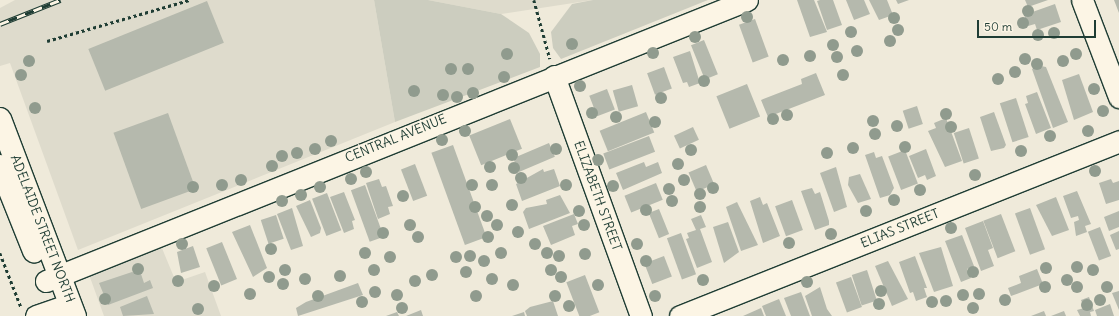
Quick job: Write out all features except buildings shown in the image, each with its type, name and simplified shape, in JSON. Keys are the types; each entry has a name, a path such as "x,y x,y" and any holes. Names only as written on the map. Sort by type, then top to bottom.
{"main road":[{"name":"ADELAIDE STREET NORTH","path":"0,119 65,311"},
{"name":"ADELAIDE STREET NORTH","path":"0,166 53,278"}],"street":[{"name":"CENTRAL AVENUE","path":"53,278 554,76 747,0"},
{"path":"1082,0 1119,97"},
{"name":"ELIZABETH STREET","path":"554,76 641,316"},
{"name":"ELIAS STREET","path":"680,316 1119,141"},
{"path":"29,313 65,311"}],"path":[{"path":"47,41 188,0"},
{"path":"534,0 554,76"},
{"path":"0,253 29,313"}],"shaded area":[{"path":"15,0 374,0 395,122 78,250 10,63 0,66 0,8"},
{"path":"374,0 428,0 501,14 529,33 540,54 540,67 395,122"},
{"path":"428,0 593,0 501,14"},
{"path":"593,0 708,0 561,59 553,48 551,32 572,4"},
{"path":"159,241 176,282 205,272 221,316 104,316 87,269"}],"railway":[{"path":"0,24 60,0"}]}
